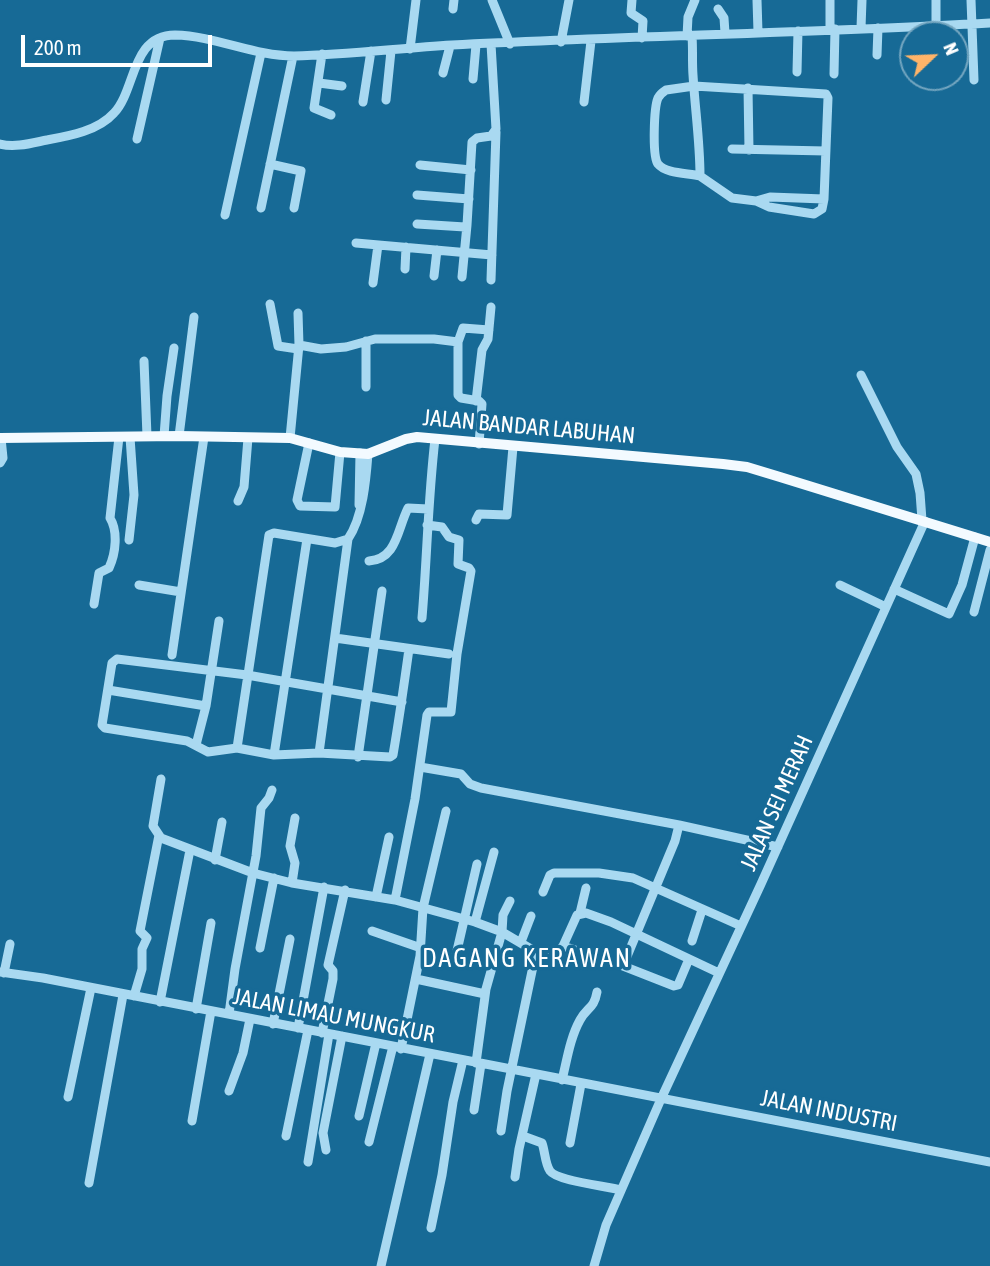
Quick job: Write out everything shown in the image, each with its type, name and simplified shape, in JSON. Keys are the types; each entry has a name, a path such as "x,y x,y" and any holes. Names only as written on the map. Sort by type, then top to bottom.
{"main road":[{"name":"JALAN BANDAR LABUHAN","path":"1,438 290,438 340,452 364,454 411,438 747,467 986,540"}],"street":[{"path":"410,49 416,0"},
{"path":"492,0 510,44"},
{"path":"561,42 569,0"},
{"path":"632,0 631,13 643,21 642,38"},
{"path":"695,0 688,18 698,117 700,176"},
{"path":"757,0 758,32"},
{"path":"830,0 834,74"},
{"path":"861,28 862,0"},
{"path":"936,0 936,21"},
{"path":"971,0 974,80"},
{"path":"718,9 724,18 725,33"},
{"path":"969,24 990,23"},
{"path":"0,144 28,144 102,124 115,113 137,61 149,46 160,38 175,35 293,56 725,33 861,28 899,29"},
{"path":"877,55 878,28"},
{"path":"797,72 798,31"},
{"path":"137,139 160,38"},
{"path":"584,102 591,41"},
{"path":"491,44 496,132 491,280"},
{"path":"473,79 476,45"},
{"path":"443,73 450,46"},
{"path":"363,103 371,51"},
{"path":"386,100 391,51"},
{"path":"225,215 261,52"},
{"path":"322,54 314,108 331,115"},
{"path":"261,208 293,56"},
{"path":"319,83 342,86"},
{"path":"694,86 826,94 827,150 824,199 820,211 814,214 769,208 755,201 732,198 700,176 661,167 654,153 659,95 672,88 694,86"},
{"path":"748,88 749,150"},
{"path":"463,276 473,139 496,132"},
{"path":"732,149 827,150"},
{"path":"270,164 301,171 294,208"},
{"path":"420,165 471,170"},
{"path":"417,195 469,199"},
{"path":"755,201 770,197 824,199"},
{"path":"417,223 467,225"},
{"path":"356,243 492,255"},
{"path":"373,283 378,245"},
{"path":"405,269 406,247"},
{"path":"434,276 438,250"},
{"path":"270,304 277,344 281,348 346,347 366,341 434,339 458,342"},
{"path":"476,401 482,350 488,339 491,307"},
{"path":"290,438 299,347 298,313"},
{"path":"178,436 194,317"},
{"path":"479,444 482,404 461,398 458,394 458,342 463,328 489,330"},
{"path":"366,341 366,387"},
{"path":"164,436 174,348"},
{"path":"144,361 147,436"},
{"path":"861,375 897,447 916,474 923,520"},
{"path":"125,437 134,495 129,540"},
{"path":"94,604 99,573 109,568 113,560 115,526 110,518 125,437"},
{"path":"0,463 3,458 1,438"},
{"path":"172,655 204,438"},
{"path":"239,501 244,487 248,438"},
{"path":"422,618 435,439"},
{"path":"309,443 297,500 300,506 335,507 340,452"},
{"path":"476,520 479,514 508,515 513,447"},
{"path":"319,753 348,539 355,526 359,506 364,454"},
{"path":"369,561 380,559 391,551 408,508 428,509"},
{"name":"JALAN SEI MERAH","path":"594,1266 602,1236 661,1099 778,847 923,520"},
{"path":"395,900 428,714 451,712 460,632 471,571 458,564 460,541 449,537 442,527 427,525"},
{"path":"237,748 269,535 274,533 338,543 348,539"},
{"path":"274,755 307,539"},
{"path":"894,589 949,614 986,540"},
{"path":"974,612 986,540"},
{"path":"139,584 181,592"},
{"path":"840,585 886,607"},
{"path":"358,757 382,591"},
{"path":"196,745 219,621"},
{"path":"335,638 449,654"},
{"path":"402,702 247,675 117,659 112,663 103,727 187,741 208,752 237,748 274,755 319,753 358,757 392,756 402,702 409,649"},
{"path":"108,690 205,706"},
{"path":"420,767 461,774 469,783 481,788 679,825 778,847"},
{"path":"161,779 153,826 159,835 190,850 253,873 292,883 395,900 470,921 502,932 536,952 553,957 563,946 580,913 586,888"},
{"path":"229,1014 261,808 272,790"},
{"path":"369,1142 416,979 423,908 446,811"},
{"path":"292,883 296,863 290,846 295,818"},
{"path":"215,860 222,822"},
{"path":"623,966 679,825"},
{"path":"134,996 142,969 142,949 147,939 140,931 159,835"},
{"path":"376,897 389,837"},
{"path":"160,1002 190,850"},
{"path":"456,955 494,852"},
{"path":"470,921 477,864"},
{"path":"542,892 548,877 554,873 624,876 656,887 741,926"},
{"path":"260,948 274,878"},
{"path":"298,1028 324,887"},
{"path":"308,1162 333,979 333,971 328,965 345,890"},
{"path":"474,1110 485,994 502,932 503,915 510,901"},
{"path":"692,941 702,910"},
{"path":"580,913 611,922 719,973"},
{"path":"521,943 531,916"},
{"path":"196,1009 211,923"},
{"path":"372,931 421,948"},
{"path":"273,1024 290,939"},
{"path":"2,972 10,944"},
{"path":"563,946 676,986 689,959"},
{"path":"501,1131 536,952"},
{"name":"JALAN LIMAU MUNGKUR","path":"2,972 661,1099"},
{"path":"416,979 485,994"},
{"path":"68,1097 91,988"},
{"path":"562,1080 576,1028 583,1014 593,1007 597,992"},
{"path":"89,1183 123,995"},
{"path":"192,1121 211,1012"},
{"path":"229,1091 243,1053 250,1019"},
{"path":"286,1136 308,1030"},
{"path":"326,1150 323,1133 342,1037"},
{"path":"359,1116 376,1043"},
{"path":"381,1266 430,1054"},
{"path":"431,1228 463,1060"},
{"path":"515,1177 536,1074"},
{"path":"570,1143 581,1084"},
{"name":"JALAN INDUSTRI","path":"661,1099 990,1162"},
{"path":"523,1136 542,1143 548,1168 555,1175 569,1181 589,1182 621,1190"}],"district":[{"name":"DAGANG KERAWAN","path":"527,959"}]}
